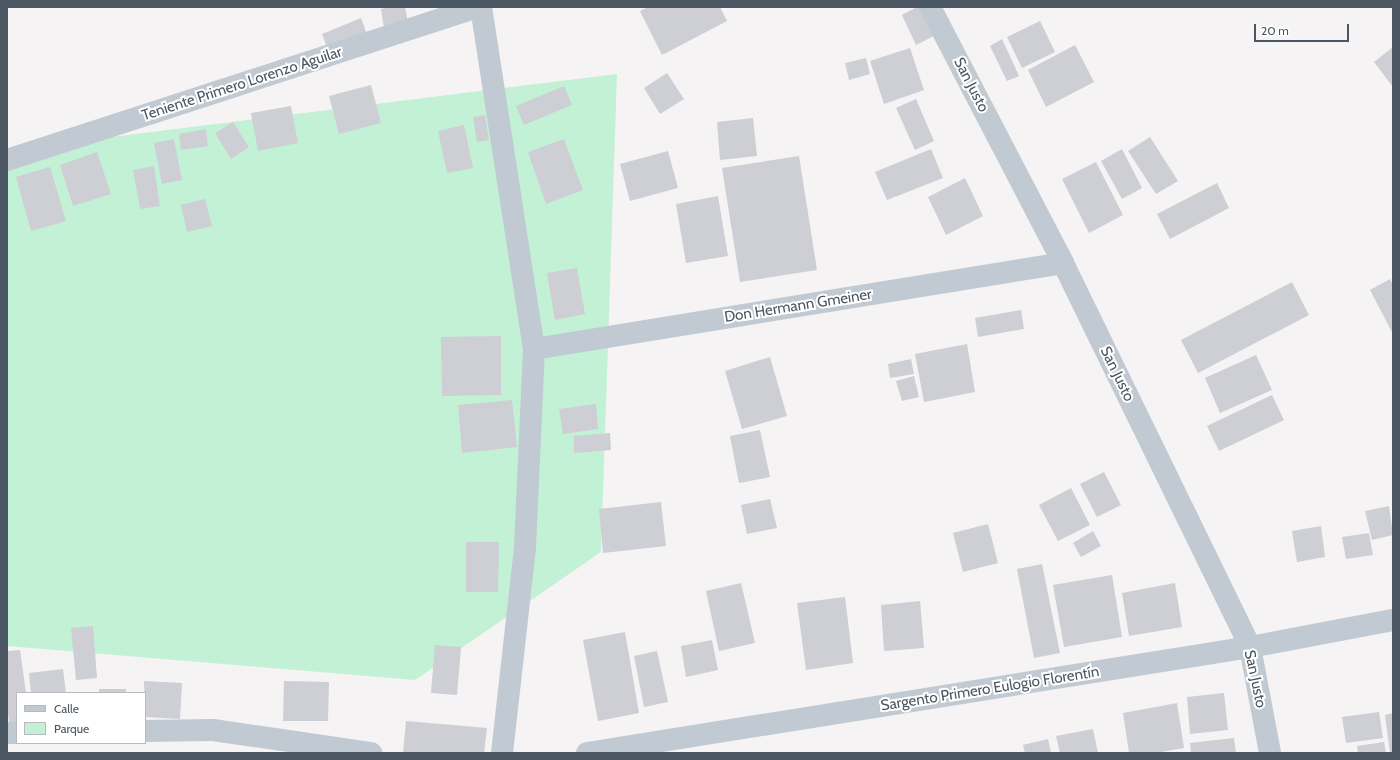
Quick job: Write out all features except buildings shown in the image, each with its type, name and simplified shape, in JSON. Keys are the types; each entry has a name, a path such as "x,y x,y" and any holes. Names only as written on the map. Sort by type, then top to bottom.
{"street":[{"name":"Teniente Primero Lorenzo Aguilar","path":"7,160 477,7"},
{"path":"481,7 534,349 525,548 502,753"},
{"name":"San Justo","path":"930,7 1063,262 1250,647 1270,753"},
{"name":"Don Hermann Gmeiner","path":"534,349 1063,262"},
{"name":"Sargento Primero Eulogio Florentín","path":"587,753 1250,647 1393,620"},
{"path":"146,731 213,730 371,753"}],"green space":[{"path":"617,74 601,552 415,680 7,646 7,150"}]}
